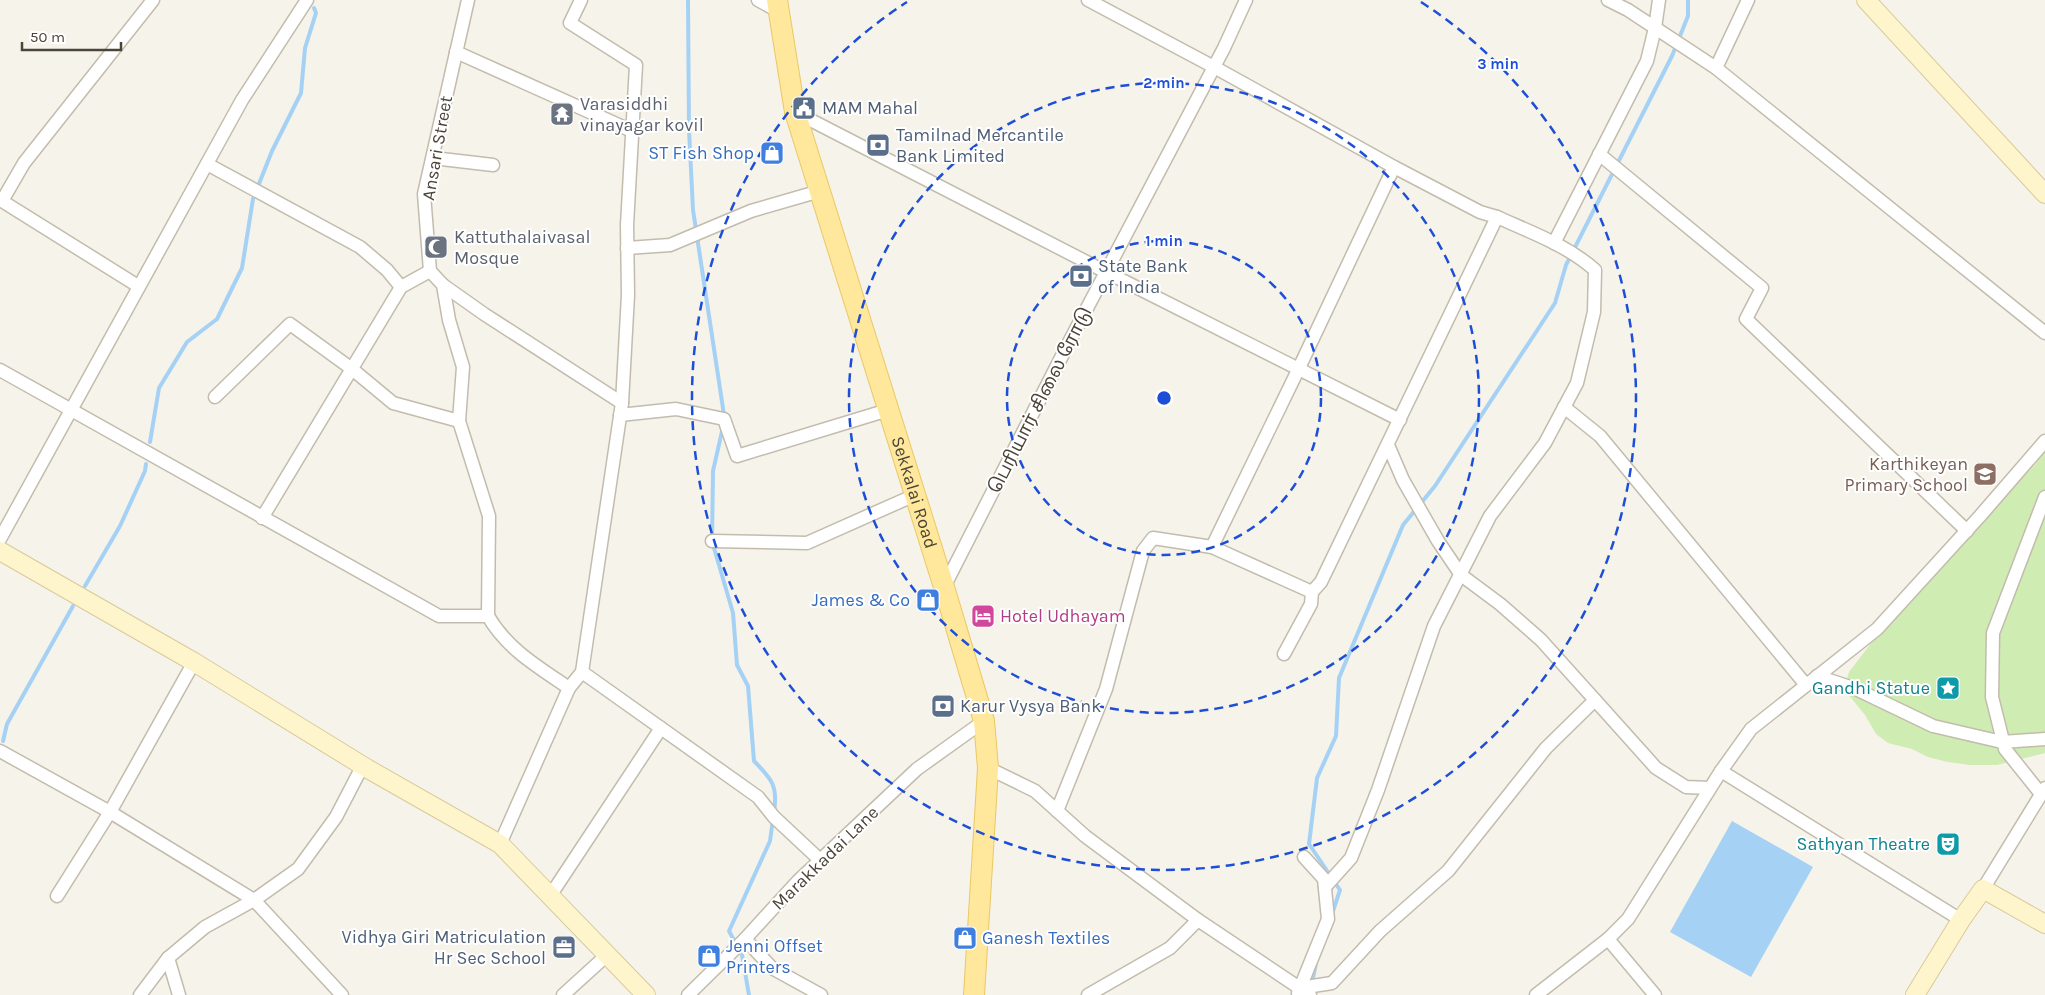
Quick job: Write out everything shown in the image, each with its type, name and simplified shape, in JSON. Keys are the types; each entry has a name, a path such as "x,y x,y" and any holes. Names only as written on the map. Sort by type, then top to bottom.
{"main road":[{"name":"Sekkalai Road","path":"778,6 795,112 944,587 984,721 988,768 976,995"}],"street":[{"path":"138,286 2,201 24,163 153,0"},
{"path":"0,539 242,100 307,0"},
{"name":"Ansari Street","path":"430,271 424,194 468,0"},
{"path":"500,844 569,688 582,672 621,409 628,295 627,248 636,66 570,23 581,0"},
{"path":"758,0 778,6"},
{"path":"1088,0 1480,212 1497,217 1556,244 1582,259 1595,270 1594,312 1577,383 1545,442 1490,516 1434,626 1378,790 1352,858 1325,887"},
{"name":"பெரியார் சிலை ரோடு","path":"944,587 1214,67 1246,0"},
{"path":"1608,0 1716,68 2045,333"},
{"path":"1556,244 1647,61 1659,0"},
{"path":"1716,68 1748,0"},
{"path":"1866,0 2045,194"},
{"path":"456,52 632,131"},
{"path":"795,112 1400,420"},
{"path":"1600,154 1762,288 1746,319 1967,531"},
{"path":"433,158 494,165"},
{"path":"207,164 360,247 387,270 401,287"},
{"path":"1212,547 1394,167"},
{"path":"627,248 670,245 750,211 820,191"},
{"path":"1284,654 1311,604 1312,592 1321,582 1497,217"},
{"path":"262,517 401,287 430,271 443,285 621,409 676,409 724,419 737,456 888,410"},
{"path":"443,285 449,320 463,367 459,421 490,516 488,616 497,632 521,655 569,688"},
{"path":"215,397 290,324 352,369 393,403 459,421"},
{"path":"0,370 439,616 488,616"},
{"path":"1564,407 1600,436 1806,685"},
{"path":"1536,995 1608,939 1628,919 1720,771 1752,729 1877,629 1967,531 2045,441"},
{"path":"1388,445 1403,480 1461,575 1500,604 1541,640 1656,768 1686,787 1710,788"},
{"path":"712,541 807,543 915,495"},
{"path":"1915,995 2043,791 2005,749 1992,698 1993,634 2045,496"},
{"path":"1057,810 1106,689 1143,550 1153,538 1212,547 1312,592"},
{"path":"0,551 194,662 363,766 500,844 646,995"},
{"path":"57,896 110,812 194,662"},
{"path":"582,672 758,797 774,817 820,860"},
{"path":"1817,676 1856,689 1932,726 2002,742 2045,739"},
{"path":"1302,993 1332,982 1380,931 1448,871 1546,748 1595,700"},
{"name":"Marakkadai Lane","path":"688,995 745,939 798,881 917,769 984,721"},
{"path":"550,896 661,728"},
{"path":"0,751 110,812 254,900 342,995"},
{"path":"140,995 168,958 205,927 254,900 298,869 336,817 363,766"},
{"path":"988,768 1036,790 1085,836 1198,920 1302,993"},
{"path":"1720,771 1961,920"},
{"path":"1302,993 1328,918 1324,879 1304,857"},
{"path":"1983,889 2045,924"},
{"path":"1088,995 1170,948 1198,920"},
{"path":"745,939 772,968 821,995"},
{"path":"1608,939 1655,995"},
{"path":"563,995 607,954"},
{"path":"168,958 179,995"}],"green space":[{"path":"2045,451 2045,753 1997,765 1970,765 1928,757 1912,749 1888,743 1876,734 1865,715 1844,689 1849,672 1875,638 1927,580 1966,541 2035,465"}],"water":[{"path":"1732,821 1813,867 1751,977 1670,932"}],"waterway":[{"path":"688,0 689,130 693,210 724,415"},
{"path":"1332,914 1340,890 1309,844 1317,778 1336,736 1339,678 1403,525 1435,486 1555,303 1566,265 1672,56 1688,16 1688,0"},
{"path":"150,442 159,388 187,342 217,319 242,268 253,199 272,151 301,93 305,48 316,13 314,8"},
{"path":"723,427 713,471 712,541 733,613 737,665 748,686 754,761 769,778 774,789 774,812"},
{"path":"85,586 120,526 145,471 146,464"},
{"path":"3,741 7,724 73,606"},
{"path":"749,995 742,955 729,931 770,841 773,819"},
{"path":"1312,983 1316,963"}],"place":[{"name":"MAM Mahal","path":"804,108"},
{"name":"Varasiddhi vinayagar kovil","path":"562,114"},
{"name":"Tamilnad Mercantile Bank Limited","path":"878,145"},
{"name":"ST Fish Shop","path":"772,153"},
{"name":"Kattuthalaivasal Mosque","path":"436,247"},
{"name":"State Bank of India","path":"1081,276"},
{"name":"Karthikeyan Primary School","path":"1985,474"},
{"name":"James & Co","path":"928,600"},
{"name":"Hotel Udhayam","path":"983,616"},
{"name":"Gandhi Statue","path":"1948,688"},
{"name":"Karur Vysya Bank","path":"943,706"},
{"name":"Sathyan Theatre","path":"1948,844"},
{"name":"Ganesh Textiles","path":"965,938"},
{"name":"Vidhya Giri Matriculation Hr Sec School","path":"564,947"},
{"name":"Jenni Offset Printers","path":"709,956"}]}
